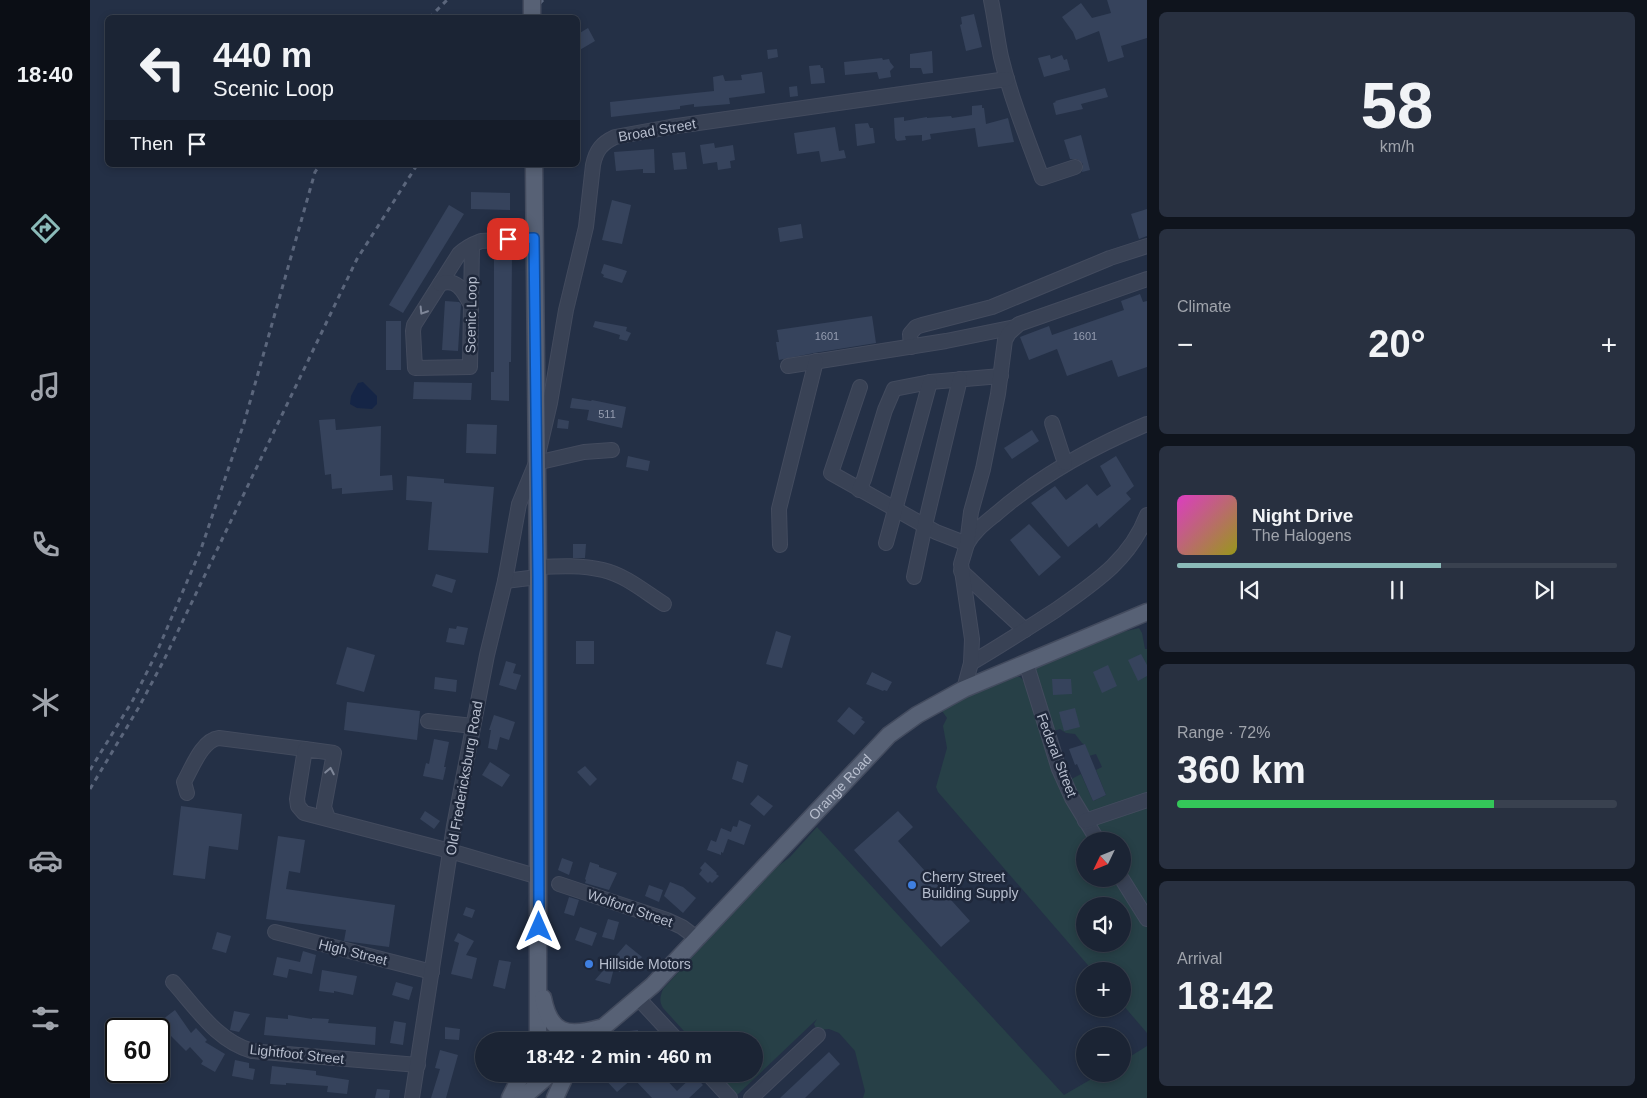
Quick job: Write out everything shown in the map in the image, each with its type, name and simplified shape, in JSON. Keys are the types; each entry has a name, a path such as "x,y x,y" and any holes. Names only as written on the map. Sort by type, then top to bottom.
{"main road":[{"path":"532,0 532,15"},
{"path":"534,167 538,572 538,1032"},
{"name":"Orange Road","path":"597,1032 653,985 889,735 917,715 964,689 1147,612"},
{"path":"538,978 548,1017 554,1025 563,1031 572,1033 581,1033 604,1026"},
{"path":"530,1032 538,978"},
{"path":"510,1098 518,1082"},
{"path":"522,1098 542,1082"},
{"path":"556,1098 563,1082"}],"street":[{"path":"991,0 1007,79 1024,132 1042,178 1075,167"},
{"name":"Broad Street","path":"536,462 552,397 557,353 566,310 586,228 594,156 600,146 607,140 615,136 670,127 1007,79"},
{"path":"472,245 485,241 534,238"},
{"name":"Scenic Loop","path":"472,245 470,367 415,368 414,328 459,254 472,245"},
{"path":"911,347 910,334 916,327 992,307 1110,258 1147,246"},
{"path":"788,366 911,347 1015,327 1147,279"},
{"path":"440,284 447,282 458,286 463,290 471,306"},
{"path":"967,544 971,512 983,469 1001,376 1005,340 1015,327"},
{"path":"780,545 779,508 816,361"},
{"path":"859,490 885,410 894,389 930,382 1001,376"},
{"path":"914,577 960,379"},
{"path":"886,543 930,382"},
{"path":"860,387 831,473 936,532 967,544"},
{"path":"1052,423 1065,463"},
{"path":"964,689 971,663 972,640 961,571 963,553 975,532 1006,505 1065,463 1147,424"},
{"path":"536,462 584,452 612,450"},
{"name":"Old Fredericksburg Road","path":"412,1098 450,851 473,726 487,655 505,581 519,504 536,462"},
{"path":"971,663 1025,630 1102,576 1134,543 1147,514"},
{"path":"505,581 538,572 573,566 604,570 629,581 664,604"},
{"path":"961,571 1025,630"},
{"name":"Federal Street","path":"1026,663 1059,769 1072,798 1092,832"},
{"path":"428,720 473,726"},
{"path":"187,793 184,782 206,744 212,739 219,738 334,753 324,807 328,818"},
{"path":"305,749 297,800 298,806 307,814 450,851 539,877"},
{"path":"1085,821 1147,800"},
{"name":"Wolford Street","path":"559,884 667,920 682,927 698,939"},
{"path":"1128,888 1147,919"},
{"name":"High Street","path":"274,932 432,972"},
{"name":"Lightfoot Street","path":"173,982 218,1033 240,1048 252,1051 418,1065"},
{"path":"638,998 670,1032"},
{"path":"751,1098 818,1035"},
{"path":"715,1082 726,1096"}],"green space":[{"path":"1139,628 1142,633 1145,649 1147,649 1147,911 1131,884 1131,832 1099,832 1068,781 1081,774 1093,801 1106,795 1096,770 1102,767 1096,754 1089,756 1085,745 1075,734 1066,733 1060,729 1054,731 1032,668 1114,634"},
{"path":"1013,677 1020,677 1026,683 1088,832 1076,832 1076,888 1123,888 1129,897 1076,897 1076,951 938,792 936,787 947,748 943,726 947,718 940,708"},
{"path":"817,827 1064,1095 1086,1082 1131,1082 1131,1056 1147,1046 1147,1098 863,1098 865,1091 855,1051 839,1033 829,1029 817,1030 814,1024 817,1019 763,1070 763,1032 685,1032 663,1008 660,1001 663,989 770,872 790,857"},
{"path":"1131,900 1147,925 1147,1033 1131,1014 1131,962 1085,962 1077,952 1131,952"},
{"path":"726,1082 751,1082 736,1096"}],"water":[{"path":"363,382 377,396 377,404 372,409 357,408 350,404 351,396 358,383"}],"building":[{"path":"1107,0 1147,0 1147,38 1121,46 1124,57 1108,62 1099,31 1076,40 1073,32 1062,17 1081,3 1092,18 1111,13"},
{"path":"974,14 982,47 966,51 960,25 962,24 961,17"},
{"path":"588,28 595,41 580,50 580,33"},
{"path":"777,49 778,57 768,59 767,50"},
{"path":"932,51 933,73 923,74 921,68 910,68 910,54"},
{"path":"1050,55 1051,59 1062,55 1064,60 1067,59 1070,70 1044,77 1038,58"},
{"path":"882,58 883,60 889,59 894,67 890,71 891,77 879,79 877,72 845,75 844,62"},
{"path":"820,65 823,68 825,83 811,84 809,66"},
{"path":"762,72 765,93 729,98 730,104 694,107 694,104 680,106 680,109 611,117 610,102 714,91 713,77 723,75 725,81 742,80 741,75"},
{"path":"797,86 798,96 790,97 789,87"},
{"path":"1105,88 1108,97 1081,104 1083,109 1056,115 1053,103 1055,101"},
{"path":"982,105 986,124 1008,118 1014,142 978,147 975,128 930,134 931,139 922,141 922,135 905,136 906,140 897,141 895,138 894,118 904,117 904,121 927,117 951,116 952,118 972,115 972,106"},
{"path":"868,123 870,128 873,128 875,143 857,146 855,124"},
{"path":"835,127 839,151 844,150 846,158 821,162 819,151 797,154 794,133"},
{"path":"1081,135 1090,170 1082,172 1083,164 1077,159 1070,159 1064,140"},
{"path":"714,143 715,148 733,145 735,160 730,161 731,168 718,170 717,162 703,164 700,145"},
{"path":"654,149 655,173 643,173 643,169 616,171 614,152"},
{"path":"685,152 687,169 674,170 672,153"},
{"path":"471,192 510,193 510,210 471,209"},
{"path":"612,200 631,205 622,244 602,240"},
{"path":"449,205 464,214 403,313 389,305"},
{"path":"1147,209 1147,236 1139,239 1131,214"},
{"path":"801,224 803,238 780,242 778,228"},
{"path":"494,255 512,256 509,401 491,400 491,372 494,372"},
{"path":"604,264 627,271 622,283 603,277 604,275 601,273"},
{"path":"1140,294 1143,302 1147,301 1147,367 1118,377 1112,360 1067,376 1057,349 1029,360 1020,337 1049,326 1052,335 1124,310 1121,301"},
{"path":"445,301 459,302 461,304 458,351 442,350"},
{"path":"872,316 876,343 779,360 776,342 779,342 777,330"},
{"path":"386,321 401,321 401,370 386,370"},
{"path":"595,321 627,327 626,331 631,333 627,341 619,339 620,335 593,327"},
{"path":"414,382 472,383 471,400 413,399"},
{"path":"572,398 626,407 622,428 587,420 589,410 570,408"},
{"path":"335,419 336,430 381,426 380,476 392,475 393,490 342,494 342,488 332,489 331,474 325,475 319,420"},
{"path":"558,419 569,421 568,429 557,428"},
{"path":"467,424 497,425 496,454 466,453"},
{"path":"1032,430 1039,441 1012,459 1004,448"},
{"path":"628,456 650,461 648,471 626,467"},
{"path":"1116,456 1134,486 1126,493 1131,499 1099,528 1097,523 1068,547 1031,503 1055,486 1066,500 1087,484 1097,496 1111,486 1100,466"},
{"path":"407,476 444,479 444,483 494,487 488,553 428,550 432,502 406,500"},
{"path":"1029,524 1061,557 1039,576 1010,540"},
{"path":"573,544 586,544 585,558 573,558"},
{"path":"436,574 456,580 452,593 432,586"},
{"path":"457,626 468,628 464,645 446,642 449,628 456,629"},
{"path":"776,631 791,636 782,668 766,664"},
{"path":"576,641 594,641 594,664 576,664"},
{"path":"347,647 375,655 364,692 336,684"},
{"path":"1141,654 1147,665 1147,676 1138,681 1128,660"},
{"path":"506,661 516,664 513,673 521,675 516,690 499,685"},
{"path":"1108,665 1117,686 1102,693 1093,672"},
{"path":"872,672 892,682 887,691 866,684"},
{"path":"435,677 457,680 456,692 434,689"},
{"path":"1052,679 1071,679 1072,694 1053,695"},
{"path":"347,702 420,711 417,740 344,730"},
{"path":"849,707 863,718 861,719 865,722 854,735 837,721"},
{"path":"1075,708 1080,727 1064,731 1059,712"},
{"path":"494,715 515,722 509,740 500,737 497,750 488,748 491,730 489,730"},
{"path":"434,739 449,742 443,780 423,776 426,763 429,764"},
{"path":"1085,744 1106,795 1093,801 1069,749"},
{"path":"737,761 748,765 743,783 732,779"},
{"path":"490,762 510,775 502,787 482,775"},
{"path":"585,766 597,779 590,786 577,772"},
{"path":"758,795 773,806 764,816 750,804"},
{"path":"181,806 242,814 238,850 209,846 205,879 173,875"},
{"path":"425,811 440,821 434,829 420,819"},
{"name":"Cherry Street Building Supply","path":"898,811 913,827 898,841 970,921 941,947 854,850"},
{"path":"739,820 751,825 744,845 728,839 721,855 707,850 711,840 716,842 721,828 731,832 733,826 737,827"},
{"path":"278,836 305,840 300,873 289,871 286,889 395,905 389,947 344,941 346,930 266,919"},
{"path":"562,858 573,862 569,875 558,870"},
{"path":"590,862 617,873 609,890 585,883"},
{"path":"705,862 719,876 712,883 710,881 708,883 699,874 702,870 700,868"},
{"path":"670,882 683,887 696,898 683,913 664,896"},
{"path":"649,885 663,890 659,902 645,896"},
{"path":"569,897 579,900 574,916 564,913"},
{"path":"466,907 475,910 472,918 463,915"},
{"path":"608,919 619,922 614,940 602,937"},
{"path":"580,927 597,933 592,946 575,940"},
{"path":"217,932 231,936 226,953 212,949"},
{"path":"458,933 474,941 466,955 477,958 472,979 451,974 459,943 454,941"},
{"path":"626,944 642,957 635,966 629,961 620,972 614,968 610,984 595,980"},
{"path":"303,951 316,955 312,974 289,969 287,978 273,975 277,957 300,962"},
{"path":"499,960 511,962 505,989 493,986"},
{"path":"322,970 357,976 353,995 334,991 334,993 319,991"},
{"path":"396,982 413,987 409,1000 392,995"},
{"path":"175,1010 191,1033 196,1028 207,1040 205,1042 225,1054 215,1072 201,1064 203,1061 190,1047 186,1051 170,1035 170,1018 164,1018"},
{"path":"234,1011 250,1014 239,1032 230,1030"},
{"path":"288,1015 312,1019 329,1019 328,1023 376,1027 375,1045 264,1035 266,1017 288,1019"},
{"path":"394,1021 406,1023 403,1045 390,1043"},
{"path":"445,1027 460,1029 459,1040 445,1039"},
{"path":"440,1050 458,1055 446,1098 431,1098 440,1069 435,1068"},
{"path":"829,1052 840,1064 805,1098 780,1098"},
{"path":"235,1060 249,1063 249,1068 255,1069 253,1080 232,1076"},
{"path":"272,1066 316,1071 316,1075 349,1080 347,1094 327,1092 328,1086 286,1083 286,1085 270,1084"},
{"path":"608,1082 628,1082 617,1092"},
{"path":"637,1082 669,1082 677,1091 687,1082 700,1082 703,1085 689,1098 652,1098"},
{"path":"377,1089 390,1090 389,1098 375,1098"}],"railway":[{"path":"432,15 447,0"},
{"path":"529,15 543,0"},
{"path":"90,770 133,700 156,654 201,549 244,423 315,172 319,167"},
{"path":"90,789 139,707 164,660 357,259 416,167"}],"place":[{"name":"Cherry Street Building Supply","path":"912,885"},
{"name":"Hillside Motors","path":"589,964"}],"route":[{"path":"508,239 534,238 538,577 539,927"}]}
